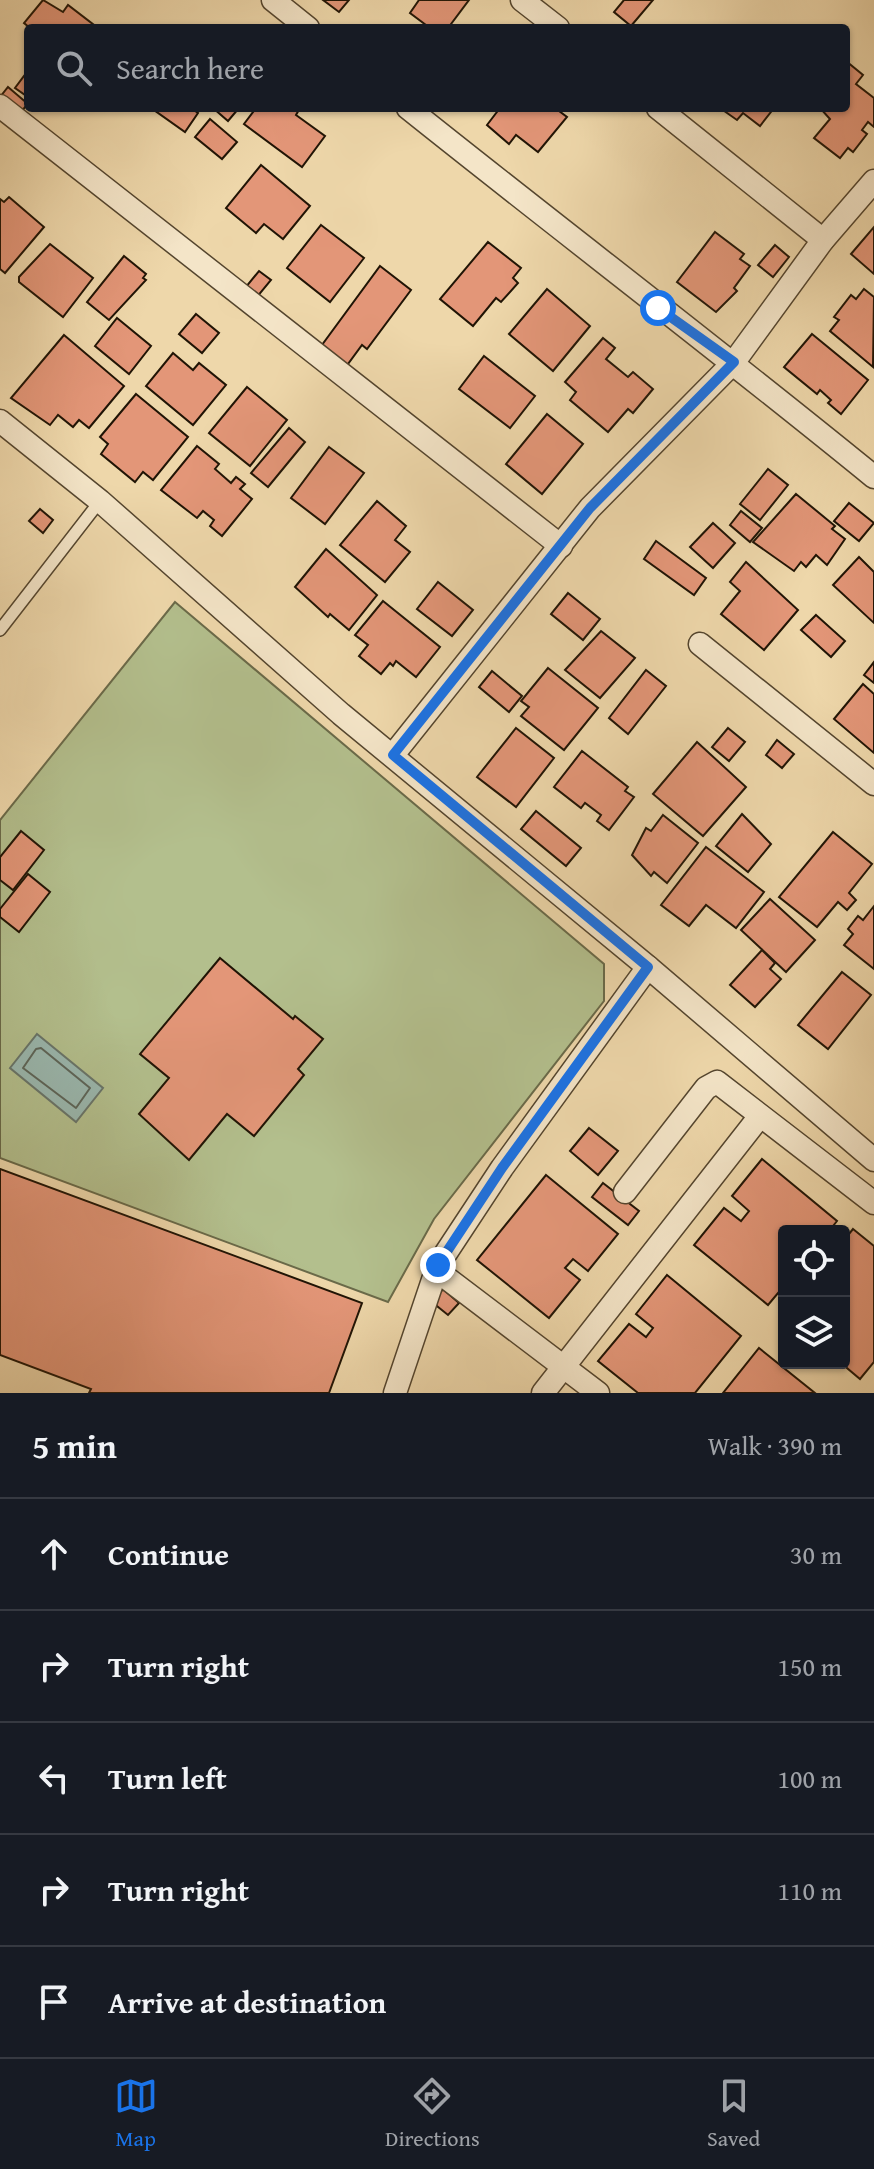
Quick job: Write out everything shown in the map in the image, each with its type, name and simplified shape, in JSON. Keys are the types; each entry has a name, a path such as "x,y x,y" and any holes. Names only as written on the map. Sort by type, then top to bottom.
{"street":[{"path":"273,0 303,24"},
{"path":"522,0 553,24"},
{"path":"0,106 561,546"},
{"path":"413,112 658,308 734,362 874,477"},
{"path":"663,112 823,240"},
{"path":"393,755 621,475 734,362 823,240 874,181"},
{"path":"0,421 100,501 341,714 648,967 874,1160"},
{"path":"700,644 874,784"},
{"path":"395,1393 436,1270 502,1168 648,967"},
{"path":"625,1192 710,1083 717,1082 874,1203"},
{"path":"543,1393 760,1116"},
{"path":"436,1270 598,1393"}],"lane":[{"path":"0,630 100,501"}],"green space":[{"path":"175,602 604,964 604,1001 434,1219 388,1302 0,1158 0,820"}],"water":[{"path":"37,1034 103,1088 76,1122 10,1068"}],"building":[{"path":"43,0 63,12 68,5 93,24 25,24"},
{"path":"323,0 349,0 339,12"},
{"path":"419,0 469,0 451,24 425,24 410,13"},
{"path":"624,0 653,0 633,24 614,12"},
{"path":"850,64 863,75 856,84 874,98 874,127 868,122 862,130 867,134 853,152 848,148 840,158 814,138 830,119 824,112 850,112"},
{"path":"24,76 24,94 15,88"},
{"path":"8,87 24,101 24,108 18,115 0,97"},
{"path":"157,112 197,112 185,132"},
{"path":"218,112 236,112 228,121"},
{"path":"253,112 298,112 296,115 325,136 302,167 244,124"},
{"path":"497,112 560,112 567,117 538,152 516,135 509,144 487,125"},
{"path":"726,112 771,112 760,126 743,113 737,120"},
{"path":"210,119 237,142 222,159 195,137"},
{"path":"261,165 310,206 283,239 264,224 256,233 226,208"},
{"path":"9,197 44,227 5,273 0,269 0,199 4,202"},
{"path":"321,225 364,258 330,302 287,268"},
{"path":"874,227 874,274 851,254"},
{"path":"715,232 744,254 740,259 750,266 734,288 737,291 716,312 677,282"},
{"path":"488,242 521,268 513,278 518,283 501,302 496,298 473,326 440,299"},
{"path":"50,244 93,278 63,317 19,282 19,277"},
{"path":"775,245 789,257 773,277 758,265"},
{"path":"124,256 146,274 143,278 146,280 109,320 87,302"},
{"path":"380,266 411,290 367,349 362,345 345,368 319,349"},
{"path":"259,271 271,280 257,297 245,288"},
{"path":"547,289 590,326 553,371 509,334"},
{"path":"864,289 874,297 873,367 830,331 839,320 834,317 851,295 856,299"},
{"path":"196,314 219,333 202,353 179,334"},
{"path":"117,318 151,346 129,374 95,346"},
{"path":"812,334 868,380 841,414 828,403 831,400 820,390 817,394 784,367"},
{"path":"64,335 124,386 89,428 79,420 73,427 58,415 50,425 11,398"},
{"path":"603,338 615,348 606,359 628,377 633,372 653,389 633,413 628,409 608,432 570,400 576,392 565,382"},
{"path":"173,353 193,370 199,363 226,385 193,425 146,386"},
{"path":"484,356 535,396 510,428 459,389"},
{"path":"247,387 287,420 250,466 209,433"},
{"path":"136,394 188,437 153,480 143,472 135,482 101,454 108,444 100,437"},
{"path":"547,414 583,444 542,494 506,464"},
{"path":"289,428 305,442 268,487 251,473"},
{"path":"197,446 219,464 215,469 231,483 236,477 245,484 240,489 252,499 222,536 210,526 214,520 203,511 197,518 161,490"},
{"path":"329,447 364,473 325,524 291,498"},
{"path":"768,469 788,485 760,520 740,504"},
{"path":"796,494 835,526 832,529 845,539 827,565 816,555 806,567 801,562 794,571 753,542"},
{"path":"377,501 406,526 395,540 410,552 385,582 340,545"},
{"path":"849,503 874,523 859,541 834,521"},
{"path":"40,509 53,520 43,533 29,521"},
{"path":"741,511 762,528 750,542 730,525"},
{"path":"713,523 735,543 713,568 690,547"},
{"path":"656,541 706,578 694,595 644,559"},
{"path":"326,549 377,595 349,630 330,614 328,617 295,587"},
{"path":"859,557 874,572 874,623 833,585"},
{"path":"746,562 798,610 764,650 721,614 740,591 730,582"},
{"path":"438,582 473,610 452,636 417,609"},
{"path":"568,593 600,619 583,640 551,614"},
{"path":"383,601 440,647 416,677 396,661 393,666 390,663 381,674 359,656 368,645 355,635"},
{"path":"816,615 845,641 831,657 801,630"},
{"path":"601,631 635,658 600,698 565,670"},
{"path":"874,662 874,683 864,675"},
{"path":"548,668 598,708 564,750 521,716 529,707 521,701"},
{"path":"646,670 666,686 628,734 609,718"},
{"path":"492,671 522,696 509,712 479,687"},
{"path":"863,684 874,694 874,753 834,719"},
{"path":"516,728 554,758 516,807 477,777"},
{"path":"728,728 745,742 729,761 712,747"},
{"path":"777,740 794,754 782,768 766,755"},
{"path":"697,742 746,787 703,836 653,794"},
{"path":"582,751 628,787 625,791 634,797 609,830 597,821 601,815 585,803 581,808 554,787"},
{"path":"536,811 581,848 566,866 521,829"},
{"path":"742,814 771,844 748,872 716,846"},
{"path":"663,815 698,843 667,883 654,872 651,876 632,855 646,828 651,831"},
{"path":"21,831 44,850 13,890 0,880 0,857"},
{"path":"833,832 872,864 849,893 856,900 847,910 838,902 817,927 779,897"},
{"path":"706,847 764,892 736,928 706,905 689,926 661,905"},
{"path":"28,874 50,892 19,932 0,917 0,909"},
{"path":"770,899 815,940 786,972 741,930"},
{"path":"874,906 874,969 844,945 853,934 848,929 858,916 863,920"},
{"path":"762,950 775,963 770,969 781,979 755,1007 730,985"},
{"path":"220,958 293,1019 295,1016 323,1039 298,1069 304,1075 254,1136 227,1114 189,1160 139,1114 169,1078 140,1054"},
{"path":"842,972 871,995 828,1049 798,1025"},
{"path":"589,1128 618,1151 598,1175 570,1151"},
{"path":"762,1159 837,1221 834,1225 778,1225 778,1293 768,1305 694,1245 724,1208 741,1221 749,1211 732,1196"},
{"path":"0,1169 362,1303 329,1393 89,1393 91,1389 0,1355"},
{"path":"546,1175 618,1234 588,1271 573,1259 565,1268 580,1280 549,1318 477,1260"},
{"path":"603,1183 639,1211 628,1225 592,1197"},
{"path":"853,1229 874,1246 874,1362 860,1379 848,1369 850,1233"},
{"path":"667,1275 741,1336 695,1393 638,1393 598,1361 629,1324 646,1337 653,1328 636,1314"},
{"path":"443,1289 459,1303 448,1315 432,1302"},
{"path":"759,1348 778,1363 778,1369 785,1369 815,1393 723,1393"}],"route":[{"path":"438,1265 502,1168 648,967 393,755 590,508 734,362 658,308"}]}
